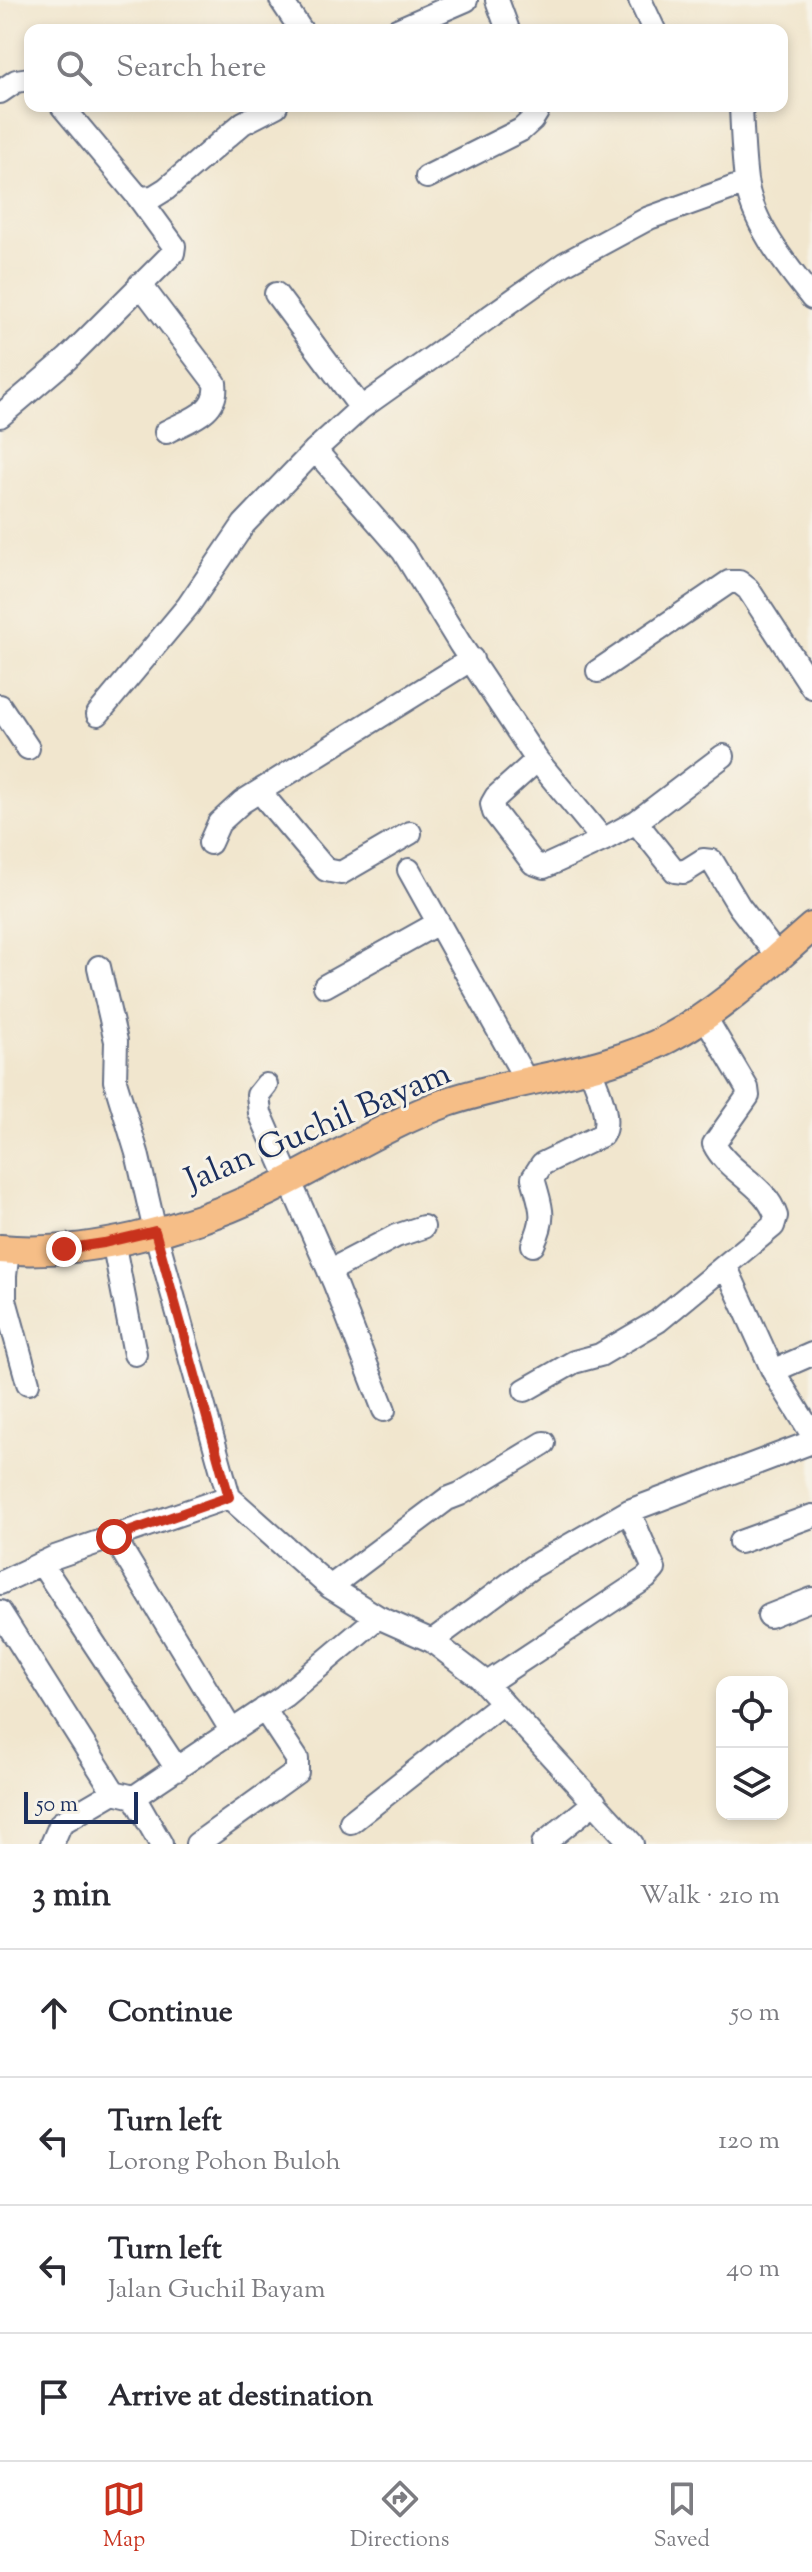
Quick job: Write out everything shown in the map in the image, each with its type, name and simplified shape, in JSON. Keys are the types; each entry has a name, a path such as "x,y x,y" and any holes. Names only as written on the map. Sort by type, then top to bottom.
{"main road":[{"name":"Jalan Guchil Bayam","path":"4,1249 64,1249 113,1241 214,1213 448,1102 632,1054 655,1045 705,1017 812,927"}],"street":[{"path":"281,0 297,24"},
{"path":"411,24 466,0"},
{"path":"497,0 506,24"},
{"path":"640,0 651,24"},
{"path":"0,92 16,81 24,80"},
{"path":"0,416 67,359 173,253 174,246 139,198 67,112"},
{"path":"139,198 153,197 166,189 243,123 264,112"},
{"path":"427,177 521,130 537,112"},
{"path":"741,112 746,183 761,223 787,267 812,298"},
{"path":"98,714 188,606 244,524 315,450 361,408 564,264 649,218 746,183"},
{"path":"140,284 215,383 216,396 212,405 166,432"},
{"path":"276,294 361,408"},
{"path":"315,450 403,551 537,760 603,840"},
{"path":"598,671 729,582 739,582 748,589 812,687"},
{"path":"210,843 219,823 242,802 472,659"},
{"path":"0,706 28,748"},
{"path":"537,760 492,804 494,812 533,863 544,867 636,822 723,756"},
{"path":"260,792 326,870 332,873 341,873 410,833"},
{"path":"636,822 675,871 684,872 703,860 712,861 739,906 778,957"},
{"path":"409,870 527,1082"},
{"path":"325,986 438,923"},
{"path":"99,967 117,1051 115,1081 229,1497 330,1587 378,1617 432,1641 486,1684 632,1844"},
{"path":"525,1390 574,1362 600,1355 658,1321 773,1226 776,1216 767,1197 719,1154 714,1144 748,1096 747,1088 705,1017"},
{"path":"533,1245 542,1226 543,1214 533,1178 536,1172 542,1164 602,1135 606,1129 606,1119 589,1065"},
{"path":"266,1085 258,1095 260,1113 329,1271 384,1410"},
{"path":"329,1271 396,1236 423,1227"},
{"path":"113,1241 135,1354"},
{"path":"4,1249 5,1300 28,1383"},
{"path":"726,1267 773,1371 812,1434"},
{"path":"773,1371 812,1354"},
{"path":"432,1641 532,1567 629,1511 812,1442"},
{"path":"330,1587 447,1499 544,1443"},
{"path":"0,1583 41,1563 229,1497"},
{"path":"486,1684 646,1578 654,1569 629,1511"},
{"path":"740,1542 812,1516"},
{"path":"114,1537 231,1730"},
{"path":"41,1563 177,1769"},
{"path":"769,1616 812,1599"},
{"path":"0,1612 124,1795 161,1844"},
{"path":"52,1844 61,1823 177,1769 284,1696 378,1617"},
{"path":"351,1822 502,1703"},
{"path":"197,1844 297,1772 297,1759 264,1709"},
{"path":"543,1844 595,1802"}],"route":[{"path":"64,1249 155,1231 229,1497 114,1537"}]}
